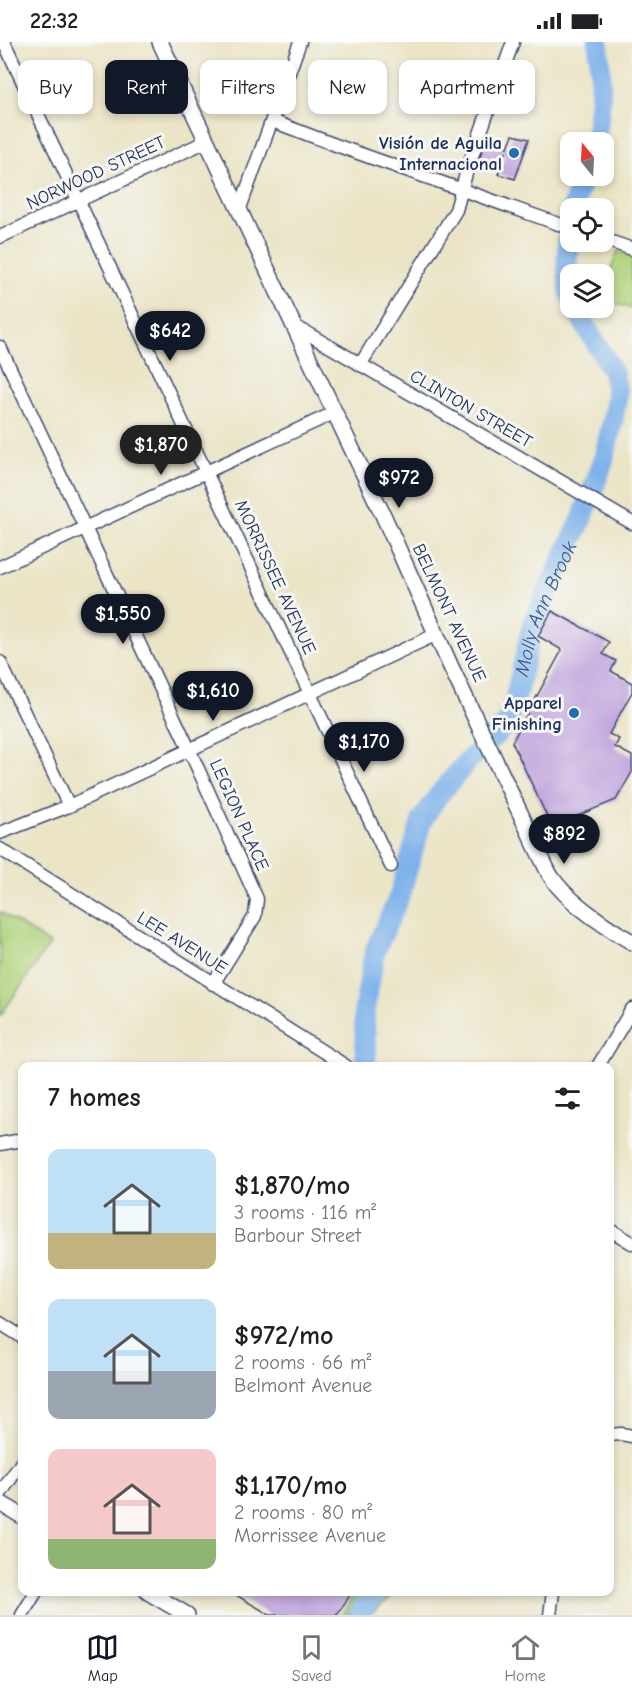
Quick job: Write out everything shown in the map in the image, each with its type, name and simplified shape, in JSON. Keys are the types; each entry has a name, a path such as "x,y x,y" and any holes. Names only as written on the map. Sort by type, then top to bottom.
{"main road":[{"name":"BELMONT AVENUE","path":"160,42 553,880 596,919 632,942"},
{"path":"0,1503 18,1514"},
{"path":"155,1596 188,1615"}],"street":[{"name":"MORRISSEE AVENUE","path":"4,42 391,866"},
{"path":"239,211 300,42"},
{"path":"360,365 456,210 513,42"},
{"path":"272,121 560,224"},
{"name":"NORWOOD STREET","path":"0,237 207,141"},
{"path":"614,243 632,249"},
{"name":"CLINTON STREET","path":"293,325 632,523"},
{"name":"LEGION PLACE","path":"0,347 257,899 255,916 213,984"},
{"path":"0,567 334,413"},
{"path":"0,833 69,806 437,634"},
{"path":"0,662 69,806"},
{"name":"LEE AVENUE","path":"0,849 340,1062"},
{"path":"600,1062 632,1008"},
{"path":"0,1144 18,1141"},
{"path":"614,1232 632,1243"},
{"path":"0,1323 18,1334"},
{"path":"614,1435 632,1436"},
{"path":"0,1494 18,1468"},
{"path":"22,1615 34,1596"},
{"path":"550,1615 552,1596"}],"green space":[{"path":"618,251 632,256 632,309 614,303 613,264"},
{"path":"0,912 50,944 0,1016"},
{"path":"353,1596 393,1596 369,1615 341,1615"}],"building":[{"path":"513,135 529,139 515,179 498,174 506,153 482,171 476,168 485,143 508,147"},
{"name":"Apparel Finishing","path":"552,611 609,642 603,654 616,661 611,671 632,683 632,692 609,734 619,739 615,747 632,756 632,772 616,800 572,818 558,840 512,742 562,650 538,636"},
{"path":"238,1596 349,1596 337,1615 270,1615"}],"waterway":[{"name":"Molly Ann Brook","path":"596,132 600,92 598,42"},
{"name":"Molly Ann Brook","path":"576,198 580,186"},
{"name":"Molly Ann Brook","path":"567,264 568,252"},
{"name":"Molly Ann Brook","path":"365,1062 364,1011 375,951 399,897 422,820 438,796 466,763 506,725 515,700 533,623 582,519 603,462 617,394 613,372 581,318"},
{"name":"Molly Ann Brook","path":"360,1615 374,1596"}],"place":[{"name":"Visión de Aguila Internacional","path":"514,153"},
{"name":"Apparel Finishing","path":"574,713"}]}
